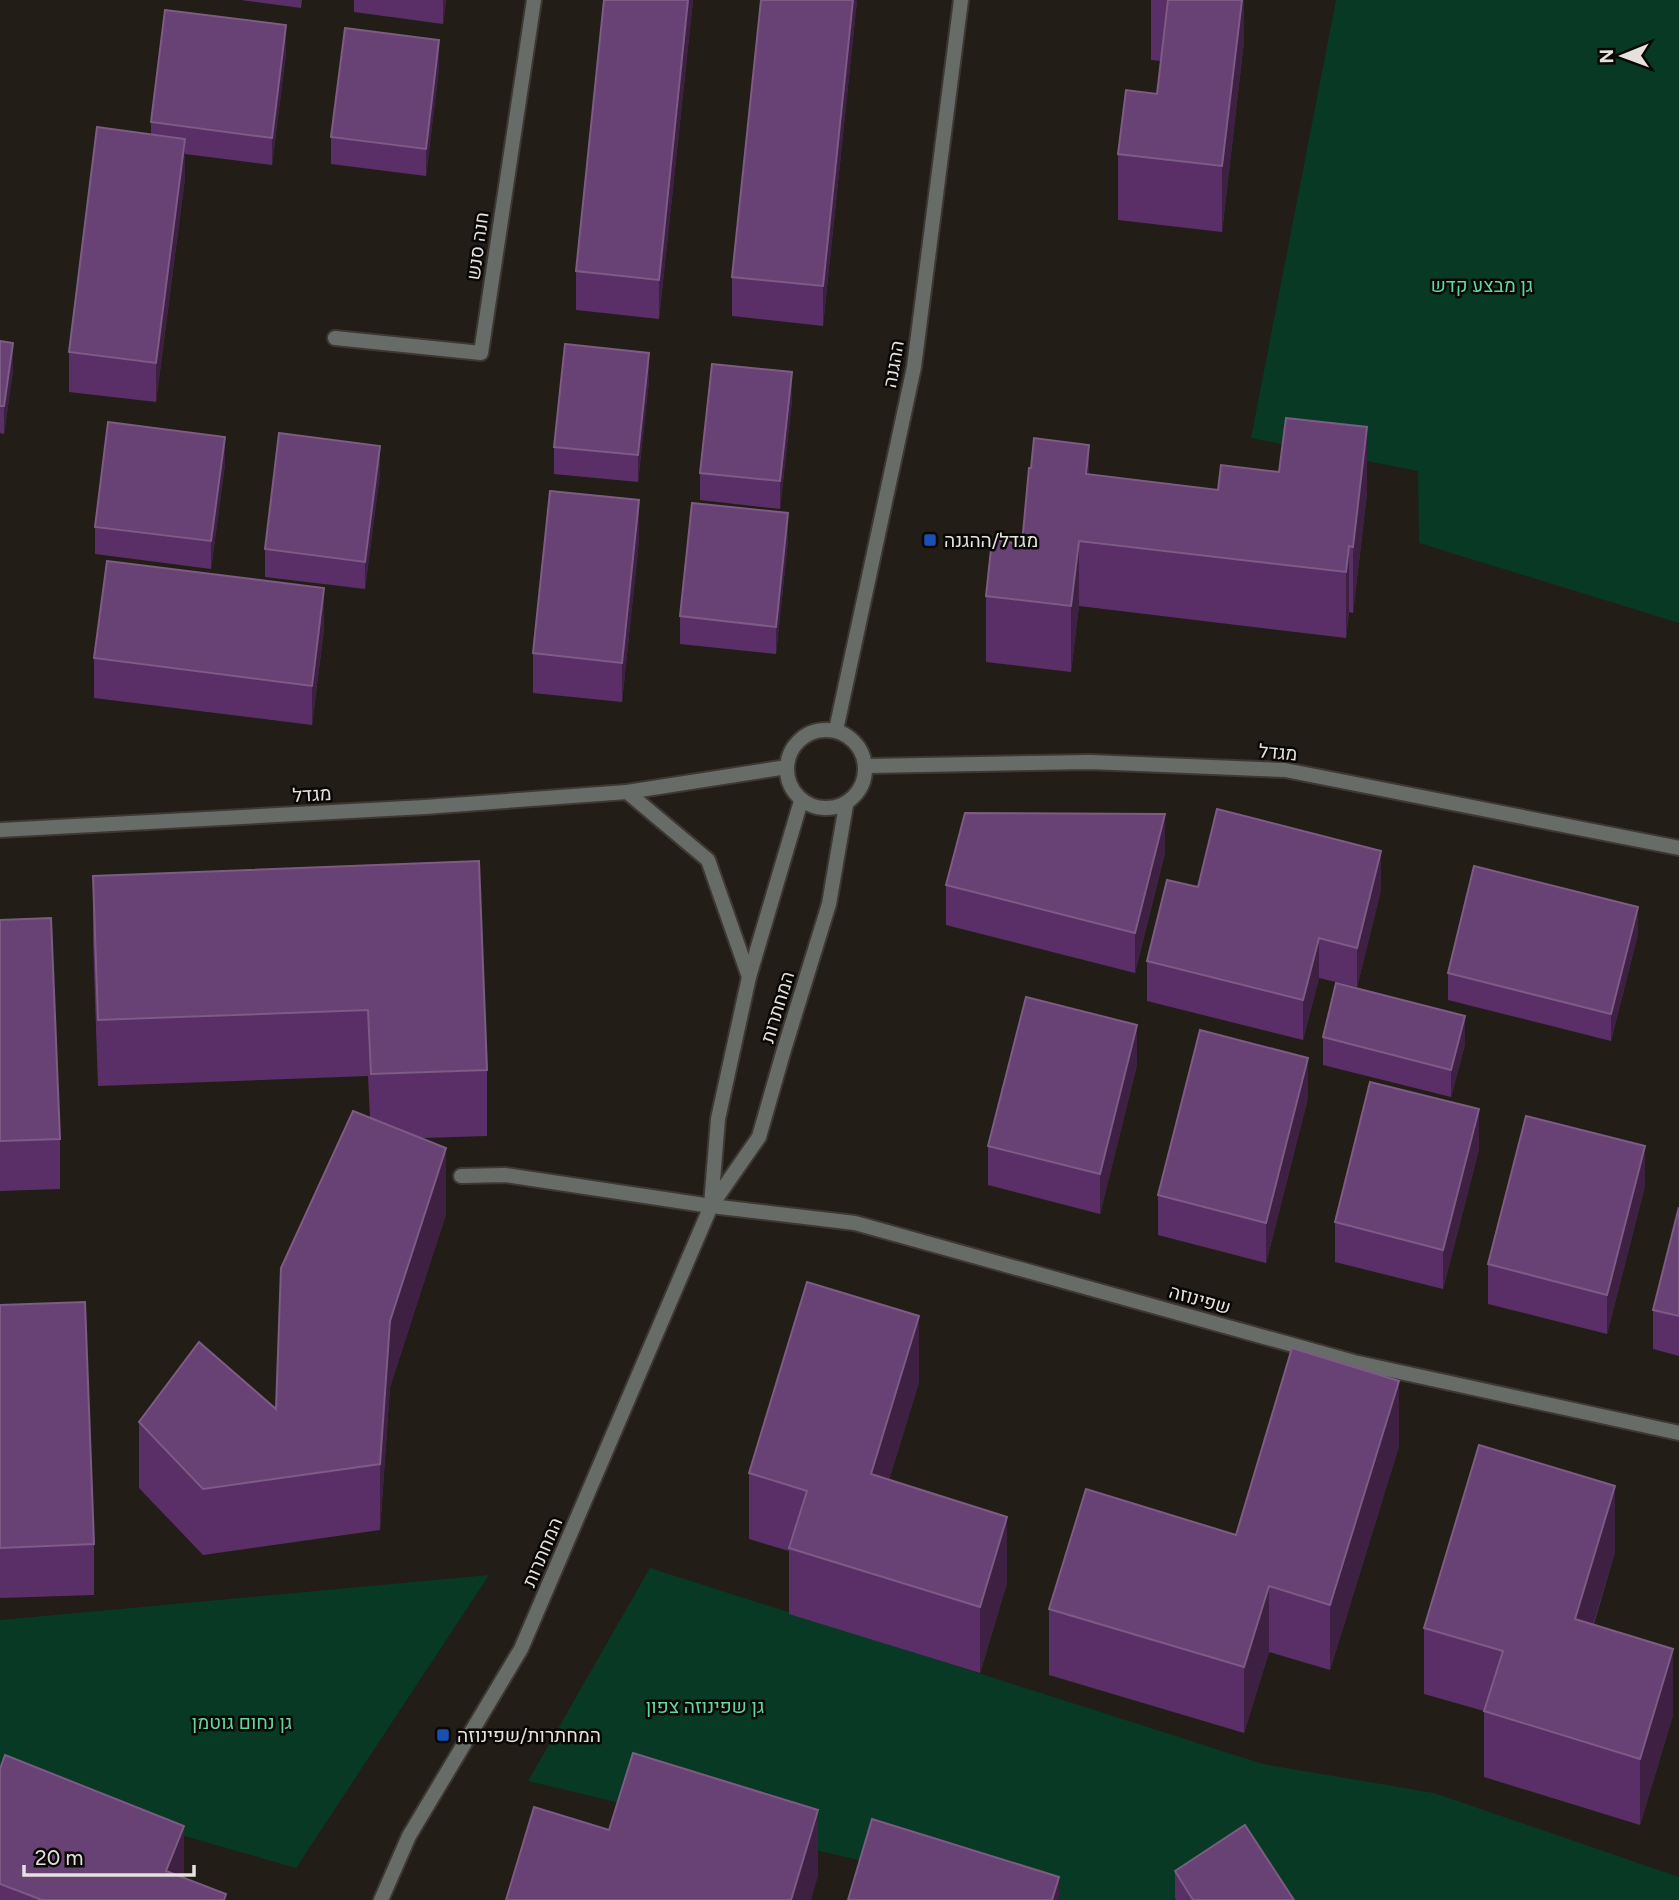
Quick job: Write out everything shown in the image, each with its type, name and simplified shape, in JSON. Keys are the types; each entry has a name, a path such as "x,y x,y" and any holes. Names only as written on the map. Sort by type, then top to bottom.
{"street":[{"name":"חנה סנש","path":"335,338 481,354 534,0"},
{"name":"ההגנה","path":"836,730 914,367 961,0"},
{"path":"822,729 836,730 851,737 862,750 866,766 862,788 846,805 818,808 801,801 790,786 787,767 789,754 797,741 808,733 822,729"},
{"name":"מגדל","path":"866,766 1090,762 1285,770 1679,848"},
{"name":"מגדל","path":"0,830 425,807 627,792 787,767"},
{"path":"627,792 708,860 749,977"},
{"name":"המחתרות","path":"711,1206 718,1119 749,977 801,801"},
{"name":"המחתרות","path":"381,1900 409,1836 521,1649 711,1206 759,1138 830,904 846,805"},
{"name":"שפינוזה","path":"461,1176 505,1175 711,1206 855,1223 1354,1362 1679,1433"}],"green space":[{"name":"גן מבצע קדש","path":"1336,0 1679,0 1679,623 1419,543 1418,471 1251,438"},
{"name":"גן שפינוזה צפון","path":"650,1568 1263,1764 1434,1793 1679,1877 1679,1900 1025,1900 528,1781"},
{"name":"גן נחום גוטמן","path":"489,1575 296,1868 0,1783 0,1620"}],"building":[{"path":"604,0 688,0 659,280 576,271"},
{"path":"761,0 853,0 823,286 732,277"},
{"path":"1168,0 1242,0 1222,166 1118,154 1126,90 1157,94"},
{"path":"165,10 286,25 272,138 151,122"},
{"path":"345,28 439,40 426,149 331,137"},
{"path":"97,127 185,139 156,363 69,352"},
{"path":"0,341 13,343 4,406 0,406"},
{"path":"565,344 649,353 638,455 554,447"},
{"path":"712,364 792,372 780,481 700,473"},
{"path":"1286,418 1367,427 1353,547 1349,546 1346,572 1079,541 1071,606 986,596 992,540 1022,544 1034,438 1089,445 1086,474 1218,490 1221,465 1279,472"},
{"path":"108,422 225,437 211,541 95,527"},
{"path":"279,433 380,446 365,562 265,549"},
{"path":"550,491 639,500 622,663 533,653"},
{"path":"692,503 788,513 776,627 680,616"},
{"path":"107,561 324,588 312,686 94,658"},
{"path":"1217,809 1381,851 1357,948 1319,938 1303,1000 1147,961 1167,880 1198,887"},
{"path":"965,813 1165,814 1135,933 946,885"},
{"path":"479,861 487,1070 371,1074 368,1010 98,1020 93,876"},
{"path":"1474,866 1638,907 1611,1014 1448,973"},
{"path":"51,918 60,1139 0,1141 0,920"},
{"path":"1336,983 1465,1016 1451,1070 1323,1037"},
{"path":"1026,997 1137,1025 1100,1174 988,1146"},
{"path":"1200,1030 1308,1058 1266,1223 1158,1195"},
{"path":"1370,1082 1479,1109 1443,1250 1335,1222"},
{"path":"353,1111 446,1148 390,1321 380,1464 203,1489 139,1422 199,1342 276,1409 281,1268"},
{"path":"1526,1116 1645,1146 1607,1295 1488,1264"},
{"path":"1679,1207 1679,1316 1653,1310"},
{"path":"807,1282 919,1316 871,1474 1007,1517 980,1607 789,1548 807,1491 749,1473"},
{"path":"85,1302 94,1544 0,1548 0,1305"},
{"path":"1292,1348 1399,1381 1330,1605 1269,1586 1244,1667 1049,1609 1086,1489 1236,1535"},
{"path":"1479,1445 1615,1486 1575,1619 1673,1649 1640,1759 1484,1711 1503,1651 1424,1628"},
{"path":"633,1753 818,1810 791,1900 506,1900 534,1807 609,1830"},
{"path":"5,1755 184,1826 166,1871 226,1894 224,1900 42,1900 0,1884 0,1769"},
{"path":"872,1819 1059,1877 1052,1900 848,1900"},
{"path":"1245,1825 1294,1900 1193,1900 1175,1871"}],"place":[{"name":"מגדל/ההגנה","path":"930,540"},
{"name":"המחתרות/שפינוזה","path":"443,1735"}]}
